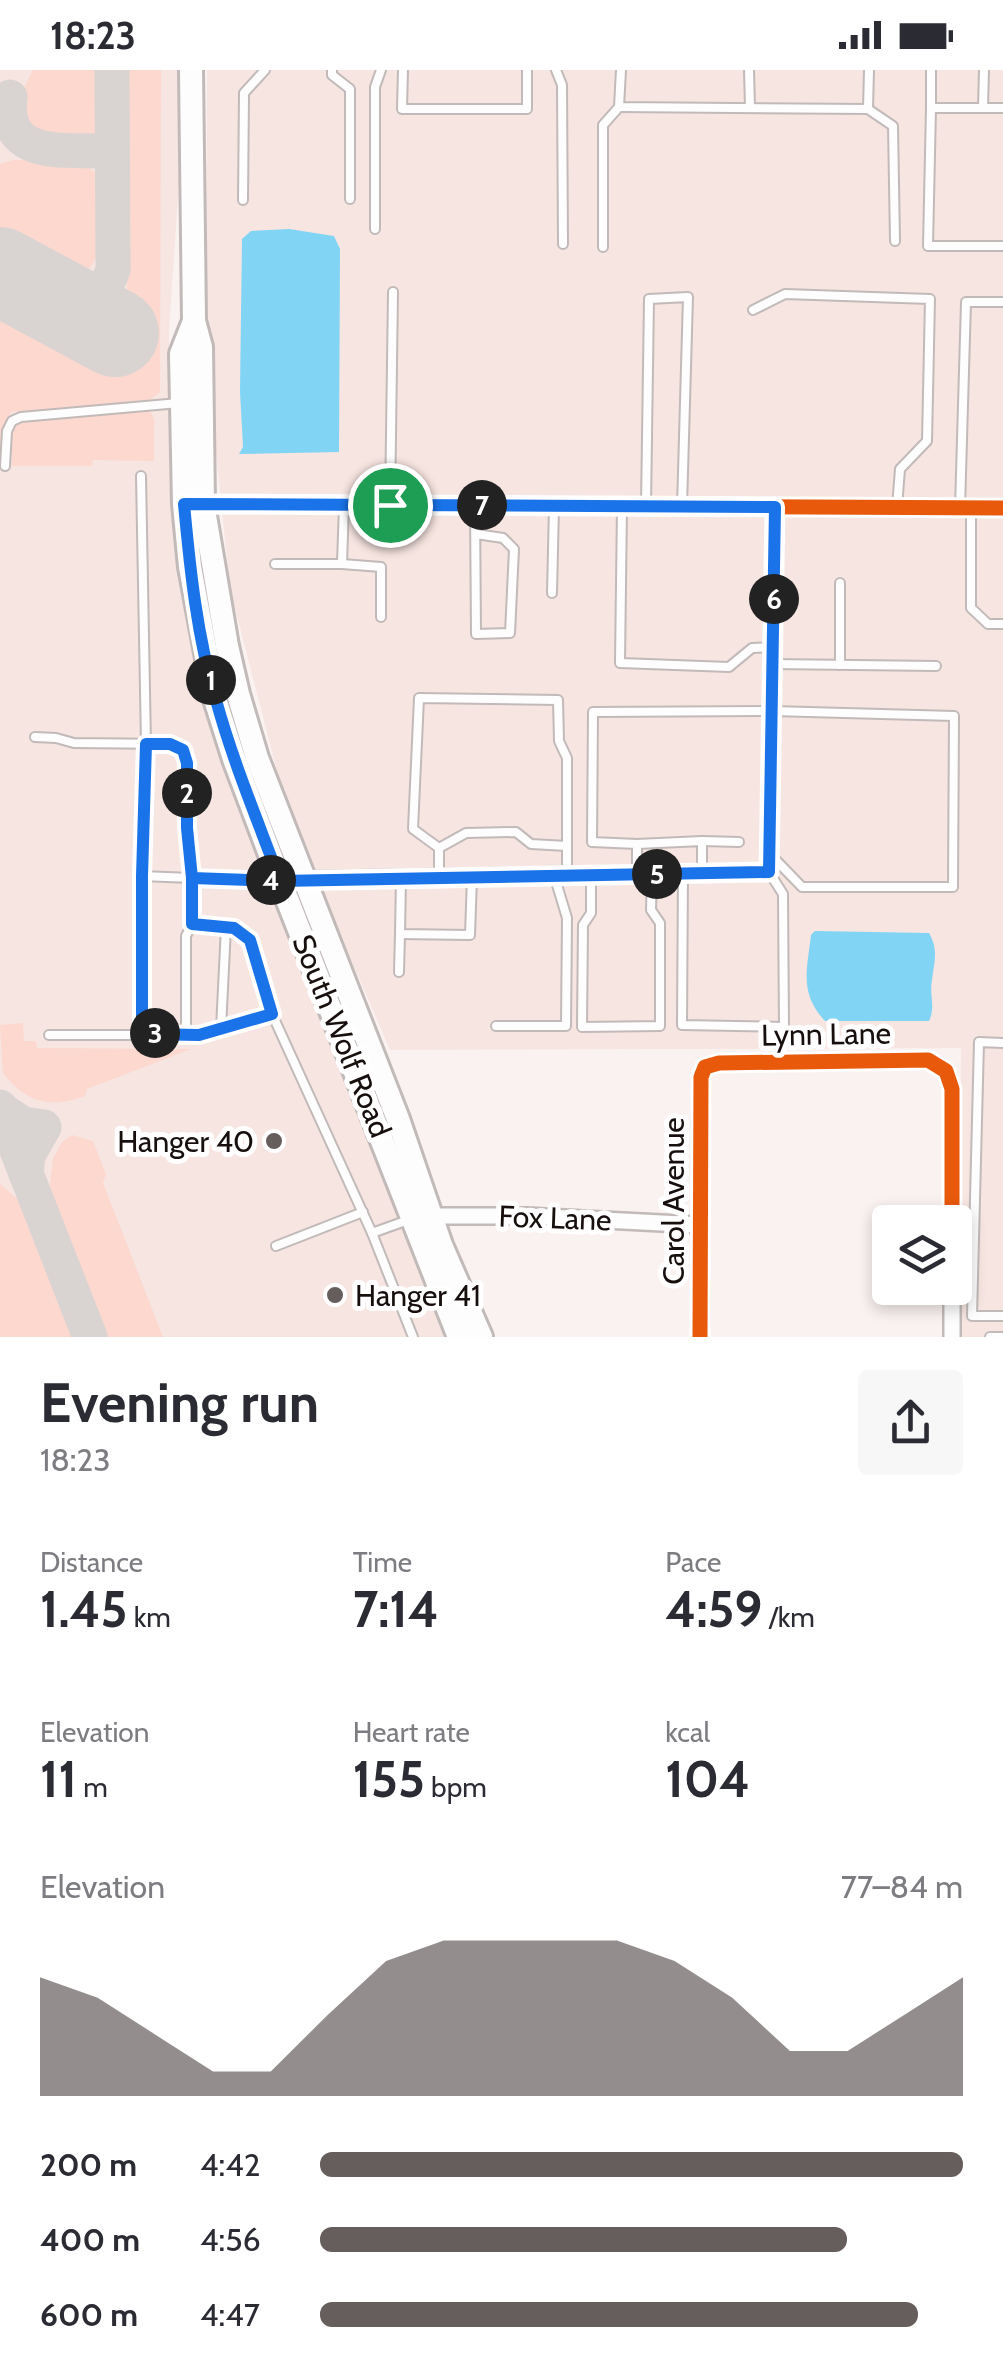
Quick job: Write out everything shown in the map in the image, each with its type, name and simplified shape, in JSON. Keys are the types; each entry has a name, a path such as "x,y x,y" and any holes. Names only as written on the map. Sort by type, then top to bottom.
{"main road":[{"name":"South Wolf Road","path":"191,70 194,321 201,347 190,567 214,696 234,758 292,880 382,1134 422,1217 441,1245 481,1337"},
{"name":"South Wolf Road","path":"194,321 181,354 194,504"},
{"name":"South Wolf Road","path":"422,1217 459,1337"}],"street":[{"path":"194,504 1003,508"},
{"path":"292,880 769,872 775,507"},
{"name":"Lynn Lane","path":"704,1067 719,1062 928,1060 946,1071 952,1089 952,1205"},
{"name":"Carol Avenue","path":"700,1337 704,1067"},
{"name":"Fox Lane","path":"422,1217 700,1225"},
{"path":"952,1305 952,1337"}],"lane":[{"path":"244,200 244,93 265,70"},
{"path":"332,70 332,75 350,89 350,200"},
{"path":"375,229 375,87 381,70"},
{"path":"403,70 402,108 527,110 527,70"},
{"path":"556,70 562,85 563,244"},
{"path":"603,247 602,124 619,107 620,70"},
{"path":"749,70 750,108"},
{"path":"868,108 870,70"},
{"path":"931,70 928,246 1003,246"},
{"path":"984,70 984,108"},
{"path":"619,107 868,108 892,126 894,240"},
{"path":"931,108 1003,108"},
{"path":"390,505 393,292"},
{"path":"753,310 785,294 930,299 926,441 900,468 897,508"},
{"path":"646,506 649,299 688,297 682,506"},
{"path":"1003,302 966,302 966,508 971,608 988,624 1003,624"},
{"path":"5,466 7,431 12,421 22,417 183,402"},
{"path":"141,476 146,744 142,1034"},
{"path":"342,564 344,505"},
{"path":"476,505 476,534 476,634 510,634 514,548 503,538 476,534"},
{"path":"552,593 554,506"},
{"path":"622,506 620,662 729,667 752,648 840,665 936,666"},
{"path":"274,564 381,567 381,617"},
{"path":"840,583 840,665"},
{"path":"439,848 412,829 420,698 558,700 559,741 568,758 567,846 561,875 567,918 566,1026 496,1026"},
{"path":"738,842 592,842 593,712 954,716 953,887 802,887 769,853"},
{"path":"36,737 74,743 170,744 183,750 187,763 192,878 192,924 186,936 186,1034"},
{"path":"439,848 466,834 516,832 530,844 567,846"},
{"path":"702,842 702,873"},
{"path":"591,875 591,913 582,925 582,1026 660,1026 660,923 651,910 637,844"},
{"path":"439,848 439,877"},
{"path":"683,873 682,1025 784,1027 783,894 769,872"},
{"path":"142,876 292,880"},
{"path":"400,934 470,935 472,877"},
{"path":"399,972 401,878"},
{"path":"192,924 234,928 250,940 272,1014 372,1233 413,1337"},
{"path":"221,1030 226,927"},
{"path":"50,1034 186,1034 221,1030 272,1014"},
{"path":"1003,1043 979,1042 972,1316 1003,1316"},
{"path":"276,1246 362,1212"},
{"path":"372,1233 422,1217"},
{"path":"990,1337 1003,1337"}],"shaded area":[{"path":"0,70 183,70 184,111 169,329 169,432 173,515 187,613 205,696 243,816 447,1337 0,1337"},
{"path":"33,70 100,70 99,129 92,137 67,142 52,139 27,124 20,99"},
{"path":"126,70 161,70 160,392 150,400 11,412 0,465 0,296 106,351 127,313"},
{"path":"207,70 1003,70 1003,1337 959,1337 959,1305 972,1305 972,1205 960,1205 961,1048 390,1050 288,814 230,589 206,353"},
{"path":"13,160 72,162 92,170 99,178 100,239 91,265 82,274 68,279 0,246 0,164"},
{"path":"149,410 154,419 154,461 93,460 92,466 12,466 12,435 17,421"},
{"path":"23,1023 24,1041 36,1041 37,1048 191,1049 87,1089 85,1096 61,1102 40,1101 21,1091 3,1073 0,1025"},
{"path":"72,1135 93,1141 106,1174 103,1183 163,1337 106,1337 49,1192 53,1159 62,1142"},
{"path":"0,1184 23,1204 75,1337 0,1337"}],"water":[{"path":"289,229 334,236 340,249 339,452 239,454 243,447 242,239 251,231"},
{"path":"815,931 929,933 935,956 929,1021 825,1021 808,991 811,935"}],"taxiway":[{"path":"40,292 73,297 93,294 108,282 113,270 112,70"},
{"path":"10,97 10,116 23,139 48,149 94,151"},
{"path":"0,1107 90,1337"},
{"path":"0,1109 23,1124 44,1127 28,1155 26,1174"}],"runway":[{"path":"0,271 115,333"}],"cycle path":[{"path":"184,504 1003,508"},
{"path":"280,881 769,872 775,507"},
{"path":"700,1337 701,1077 705,1067 719,1063 928,1060 946,1071 952,1089 952,1205"}],"place":[{"name":"Hanger 40","path":"274,1141"},
{"name":"Hanger 41","path":"335,1295"}],"route":[{"path":"390,505 184,504 190,567 214,696 280,881 192,878 187,763 183,750 170,744 146,744 142,1034 199,1035 272,1014 250,940 234,928 192,924 192,878 280,881 769,872 775,507 390,505"}]}
